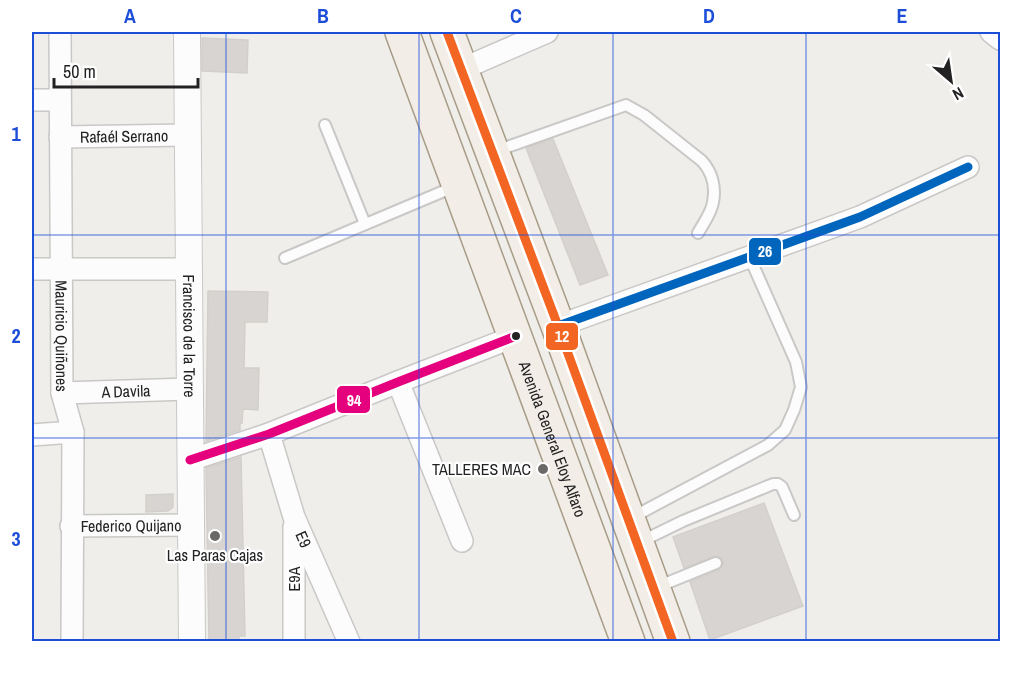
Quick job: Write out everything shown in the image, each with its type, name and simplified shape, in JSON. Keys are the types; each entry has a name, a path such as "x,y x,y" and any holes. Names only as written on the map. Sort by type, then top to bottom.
{"main road":[{"name":"Avenida General Eloy Alfaro","path":"402,32 628,642"},
{"path":"447,32 558,326 673,642"}],"street":[{"name":"Mauricio Quiñones","path":"60,32 62,393 73,432 72,642"},
{"name":"Francisco de la Torre","path":"187,32 192,642"},
{"path":"462,69 547,32"},
{"path":"991,32 1000,39"},
{"path":"32,100 60,100"},
{"name":"Rafaél Serrano","path":"60,137 188,135"},
{"path":"558,326 860,216 968,167"},
{"path":"32,269 188,269"},
{"path":"190,460 269,434 516,336"},
{"path":"398,382 462,541"},
{"name":"A Davila","path":"62,393 189,389"},
{"path":"32,435 73,432"},
{"name":"E9","path":"269,434 294,517 349,642"},
{"name":"E9A","path":"294,517 294,642"},
{"name":"Federico Quijano","path":"71,526 191,525"}],"lane":[{"path":"493,152 626,105 644,114 710,170 713,183 713,204 698,233"},
{"path":"325,125 365,224"},
{"path":"285,258 459,185"},
{"path":"633,532 768,445 785,430 801,387 796,362 749,256"},
{"path":"633,532 683,521 773,484 782,487 794,515"},
{"path":"654,589 716,562"}],"building":[{"path":"202,38 248,40 247,73 202,71"},
{"path":"553,139 608,275 580,285 526,148"},
{"path":"208,291 268,292 267,322 245,322 244,368 259,368 258,410 243,409 240,430 206,441"},
{"path":"241,457 245,636 239,636 239,642 209,642 206,468"},
{"path":"173,494 173,507 168,511 146,512 146,495"},
{"path":"764,503 803,606 710,640 690,582 719,570 723,561 720,557 714,556 684,568 673,537"}],"transit line":[{"name":"12","path":"447,32 558,326 673,642"},
{"name":"26","path":"558,326 860,217 968,167"},
{"name":"94","path":"190,460 269,434 516,336"}],"place":[{"name":"TALLERES MAC","path":"543,469"},
{"name":"Las Paras Cajas","path":"215,536"}]}
